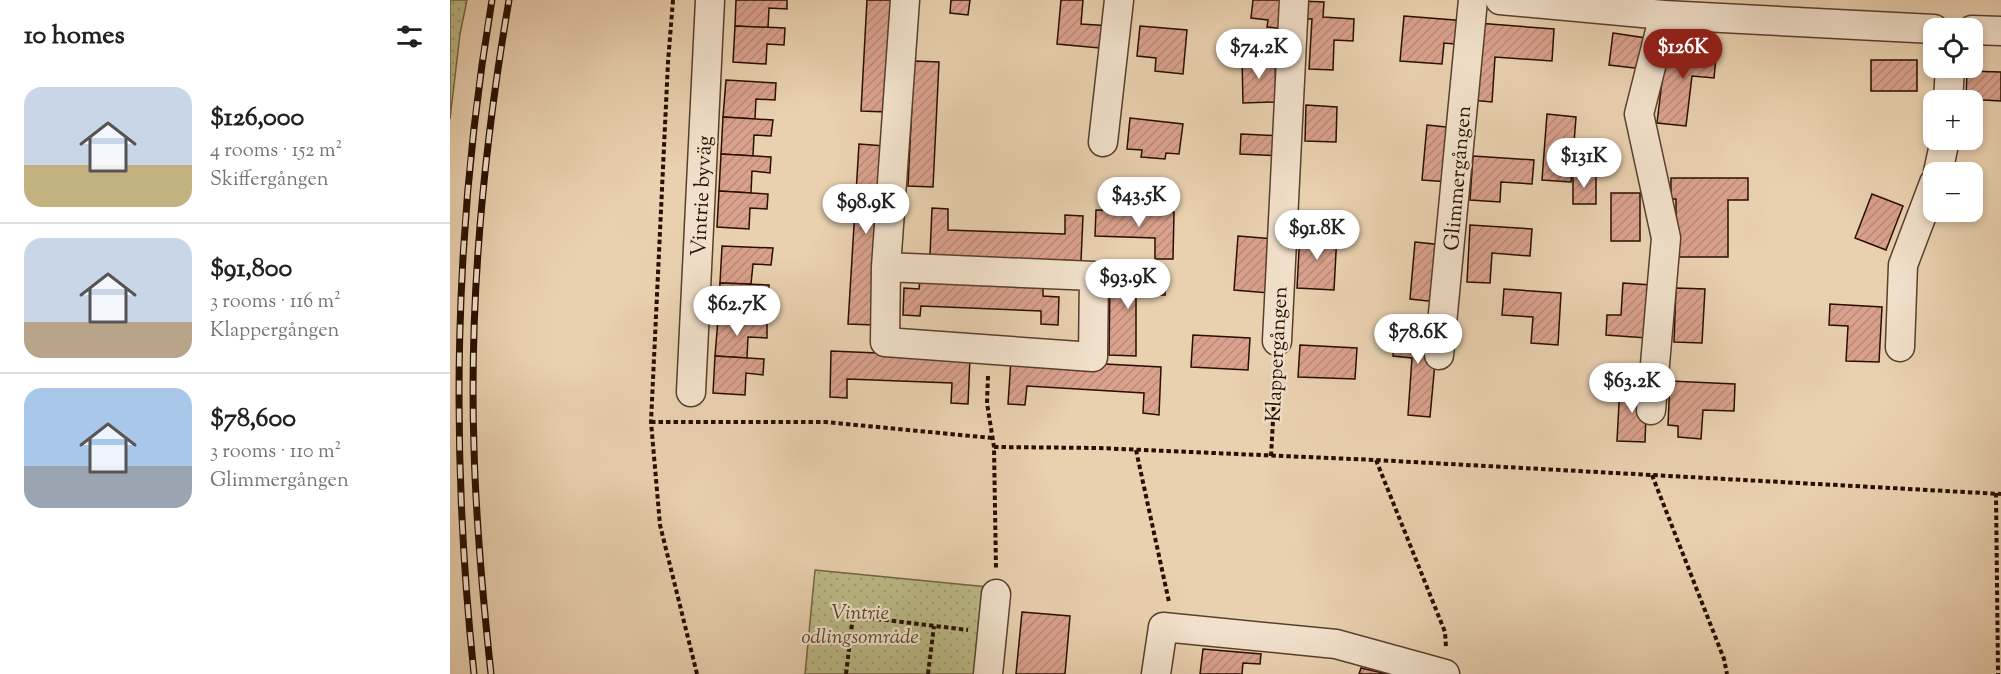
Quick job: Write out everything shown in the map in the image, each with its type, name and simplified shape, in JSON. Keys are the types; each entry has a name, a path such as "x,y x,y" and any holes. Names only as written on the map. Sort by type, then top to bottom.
{"street":[{"name":"Vintrie byväg","path":"692,392 710,0"},
{"path":"886,267 1094,276 1093,357 885,342 886,267 905,0"},
{"path":"1103,142 1119,0"},
{"name":"Klappergången","path":"1277,341 1294,0"},
{"name":"Glimmergången","path":"1439,356 1473,0"},
{"path":"1500,0 1664,15 1923,28"},
{"path":"1651,410 1666,238 1639,114 1664,15"},
{"path":"1983,30 2001,31"},
{"path":"1900,347 1903,265 1923,212"},
{"path":"988,674 996,594"},
{"path":"1156,674 1168,628 1336,644 1445,664"}],"path":[{"path":"674,0 668,62 651,422 660,525 697,674"},
{"name":"Klappergången","path":"1271,456 1277,341"},
{"path":"989,351 987,403 994,447 996,594"},
{"path":"651,422 825,422 992,438"},
{"path":"994,447 1136,450 1376,460 1998,493 1998,674"},
{"path":"1136,450 1168,628"},
{"path":"1376,460 1445,632 1445,664"},
{"path":"1652,475 1724,659 1727,674"},
{"path":"846,674 853,616 992,632"},
{"path":"928,674 934,626"}],"green space":[{"path":"450,0 467,0 460,34 450,119"},
{"name":"Vintrie odlingsområde","path":"815,570 988,587 978,674 805,674"}],"building":[{"path":"736,0 787,0 787,9 769,8 768,28 735,26"},
{"path":"867,0 892,0 886,112 861,111"},
{"path":"951,0 970,0 968,15 950,13"},
{"path":"1061,0 1083,0 1081,24 1112,26 1110,49 1057,44"},
{"path":"1253,0 1287,0 1284,29 1267,27 1268,20 1251,18"},
{"path":"1299,1 1324,2 1323,17 1354,19 1353,41 1334,40 1333,70 1309,69 1312,19 1298,18"},
{"path":"1404,16 1467,21 1465,45 1444,43 1442,64 1400,61"},
{"path":"1477,23 1554,29 1552,61 1495,57 1492,102 1471,100"},
{"path":"735,26 785,28 784,45 767,44 766,64 733,62"},
{"path":"1140,26 1187,30 1183,74 1155,71 1156,58 1137,56"},
{"path":"1613,33 1646,38 1643,69 1609,65"},
{"path":"1686,43 1717,46 1714,78 1692,76 1686,126 1657,123 1666,48 1685,50"},
{"path":"1242,58 1275,58 1276,102 1243,103"},
{"path":"1871,60 1917,60 1917,91 1871,91"},
{"path":"914,61 939,62 933,187 908,186"},
{"path":"1983,71 2001,72 2001,101 1983,100 1983,90 1966,90 1967,78 1983,78"},
{"path":"726,80 776,83 775,100 756,99 755,119 723,117"},
{"path":"1306,105 1337,107 1336,142 1305,141"},
{"path":"1547,114 1576,117 1571,182 1542,180"},
{"path":"723,117 773,120 771,136 754,135 753,156 721,154"},
{"path":"1130,118 1183,124 1179,154 1166,153 1165,159 1141,157 1142,150 1127,149"},
{"path":"1427,125 1455,128 1450,182 1422,180"},
{"path":"1241,134 1284,136 1283,156 1240,154"},
{"path":"859,144 885,146 874,325 848,324"},
{"path":"721,154 771,157 770,173 752,171 751,193 719,191"},
{"path":"1473,156 1534,160 1532,184 1501,182 1500,202 1470,200"},
{"path":"1573,174 1596,174 1596,204 1573,204"},
{"path":"1671,178 1748,178 1748,200 1728,200 1728,257 1676,257 1676,199 1671,199"},
{"path":"719,191 768,194 767,209 750,208 749,229 717,227"},
{"path":"1611,193 1640,193 1640,241 1611,241"},
{"path":"1872,194 1903,206 1886,250 1855,238"},
{"path":"932,208 948,209 948,230 1065,234 1065,215 1083,216 1081,261 930,255"},
{"path":"1096,210 1174,212 1173,259 1155,259 1155,238 1095,236"},
{"path":"1470,225 1532,229 1530,256 1492,253 1490,283 1467,282"},
{"path":"1300,232 1337,234 1334,290 1297,288"},
{"path":"1238,236 1274,239 1269,293 1234,290"},
{"path":"1415,242 1443,245 1437,302 1410,299"},
{"path":"722,246 773,248 771,265 753,264 751,284 720,283"},
{"path":"1110,276 1165,277 1165,295 1136,295 1136,356 1109,355"},
{"path":"920,279 1043,284 1043,296 1059,297 1058,325 1041,324 1041,311 921,306 920,316 903,315 904,288 919,289"},
{"path":"720,283 769,285 768,302 750,300 749,321 718,319"},
{"path":"1623,283 1651,285 1647,338 1606,335 1607,315 1621,315"},
{"path":"1676,288 1705,289 1702,343 1674,342"},
{"path":"1504,289 1561,293 1558,345 1531,343 1533,317 1502,315"},
{"path":"1830,304 1882,307 1879,362 1846,361 1848,326 1829,325"},
{"path":"718,319 767,322 767,338 748,337 747,358 715,356"},
{"path":"1395,326 1438,330 1430,417 1408,415 1412,358 1393,356"},
{"path":"1193,335 1250,338 1248,370 1191,367"},
{"path":"1300,345 1357,348 1355,379 1298,377"},
{"path":"831,351 970,357 968,404 951,403 952,383 847,379 847,398 830,397"},
{"path":"715,356 764,359 763,375 746,373 745,395 713,393"},
{"path":"1011,359 1161,367 1159,415 1143,413 1144,393 1027,386 1025,405 1008,404"},
{"path":"1670,381 1735,384 1734,411 1703,410 1701,439 1678,437 1678,426 1668,425"},
{"path":"1620,385 1647,387 1645,442 1617,441"},
{"path":"1022,612 1070,616 1065,674 1016,674"},
{"path":"1203,649 1261,654 1260,664 1243,663 1242,674 1200,674"},
{"path":"1361,668 1387,674 1359,674"}],"railway":[{"path":"474,674 461,504 460,336 463,252 470,169 479,84 492,0"},
{"path":"491,674 476,504 474,336 480,223 492,111 509,0"}]}
